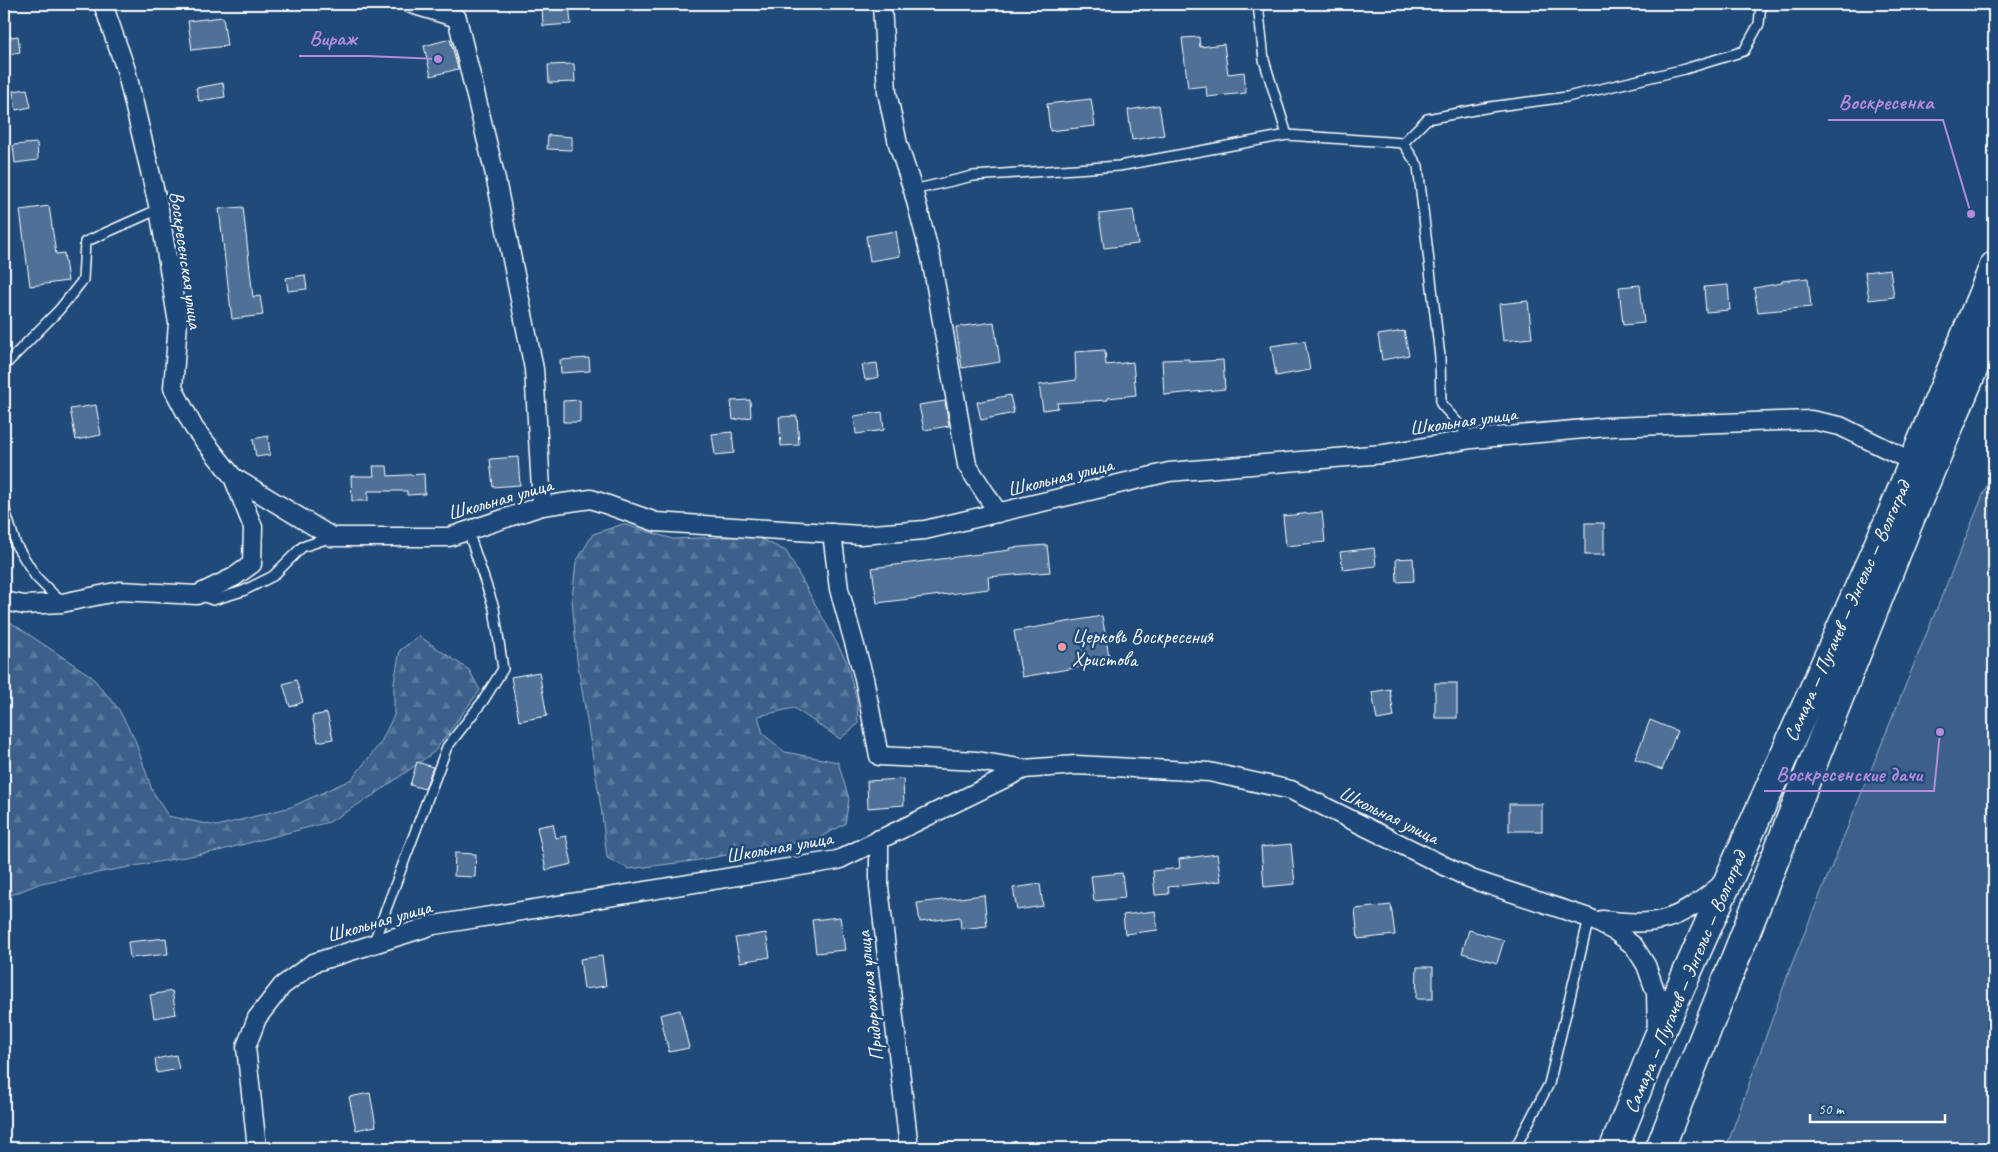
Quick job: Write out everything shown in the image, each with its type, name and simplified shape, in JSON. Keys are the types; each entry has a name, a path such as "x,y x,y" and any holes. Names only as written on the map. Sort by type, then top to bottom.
{"main road":[{"name":"Самара — Пугачев — Энгельс — Волгоград","path":"1614,1148 1657,1040 1891,516 1994,266"},
{"name":"Самара — Пугачев — Энгельс — Волгоград","path":"1660,1148 1908,524 1994,320"}],"street":[{"name":"Воскресенская улица","path":"103,4 126,70 159,209 178,323 173,388 194,428 233,477 253,527 252,564 234,577 197,594"},
{"path":"410,4 457,18 495,175 534,369 542,506"},
{"path":"882,4 888,92 898,144 913,190 931,258 967,465 998,514"},
{"name":"Школьная улица","path":"332,537 449,537 542,506 591,499 656,522 860,535 925,530 1169,472 1383,454 1472,439 1607,427 1811,420 1840,426 1912,462"},
{"path":"233,477 332,537"},
{"path":"832,533 839,588 864,678 879,756 977,761 1024,769"},
{"path":"4,601 24,605 62,603 120,591 197,594"},
{"name":"Школьная улица","path":"257,1148 246,1047 257,1018 282,986 313,963 434,925 838,860 1024,769 1076,765 1209,772 1291,790 1471,879 1589,918 1616,932 1634,946 1646,965 1656,993 1657,1040"},
{"name":"Придорожная улица","path":"879,840 880,887 909,1148"},
{"path":"1589,918 1628,923 1654,922 1673,918 1696,906 1729,879"}],"lane":[{"path":"1258,4 1264,60 1287,135"},
{"path":"913,190 972,176 1119,166 1287,135 1403,143 1427,119 1490,107 1567,97 1685,69 1744,51 1759,24 1761,4"},
{"path":"1403,143 1418,166 1440,356 1441,404 1472,439"},
{"path":"4,366 59,310 83,280 85,242 159,209"},
{"path":"4,507 16,545 36,577 62,603"},
{"path":"373,944 447,747 483,701 502,669 494,608 468,531"},
{"path":"197,594 213,600 242,591 273,576 302,547 332,537"},
{"path":"1515,1148 1549,1084 1589,918"}],"green space":[{"path":"1994,468 1994,1148 1726,1148 1791,966"},
{"path":"623,524 673,539 755,536 786,551 846,660 857,701 858,724 840,739 794,708 758,716 763,734 785,752 838,762 849,799 845,824 817,839 693,861 629,869 607,858 602,814 577,659 572,599 576,562 593,534"},
{"path":"4,618 91,676 118,708 135,740 152,790 168,816 217,826 291,807 352,779 381,742 394,715 394,682 400,650 419,636 469,670 480,690 434,752 374,795 329,822 218,851 41,883 4,898"}],"building":[{"path":"569,4 571,24 543,26 542,6"},
{"path":"223,17 227,46 192,50 188,21"},
{"path":"18,36 20,52 4,55 4,38"},
{"path":"1199,37 1200,47 1224,44 1228,74 1244,72 1246,93 1207,97 1206,86 1188,88 1182,38"},
{"path":"450,39 458,69 431,76 424,46"},
{"path":"574,64 575,82 549,83 548,65"},
{"path":"223,83 225,97 199,101 196,88"},
{"path":"27,89 31,107 16,110 13,91"},
{"path":"1091,99 1095,126 1050,131 1047,104"},
{"path":"1159,105 1164,135 1132,140 1128,110"},
{"path":"548,135 572,137 572,150 547,149"},
{"path":"37,143 38,160 15,163 13,145"},
{"path":"49,206 56,254 64,253 68,281 30,286 20,210"},
{"path":"243,207 253,297 260,296 263,315 232,319 219,209"},
{"path":"1133,210 1138,244 1104,248 1099,214"},
{"path":"896,231 900,256 870,261 866,236"},
{"path":"1890,269 1894,297 1869,300 1865,272"},
{"path":"305,275 307,289 288,291 286,278"},
{"path":"1808,278 1811,307 1758,312 1754,288 1782,283 1782,281"},
{"path":"1640,285 1644,323 1623,325 1619,287"},
{"path":"1728,285 1730,310 1706,312 1704,287"},
{"path":"1528,301 1532,338 1503,341 1499,304"},
{"path":"994,322 1000,362 962,368 956,327"},
{"path":"1404,331 1409,355 1382,360 1378,335"},
{"path":"1305,341 1310,370 1276,376 1271,346"},
{"path":"1105,350 1106,365 1133,362 1136,395 1108,398 1108,400 1057,403 1058,408 1043,410 1039,385 1076,380 1075,352"},
{"path":"589,358 590,371 561,373 560,360"},
{"path":"1189,359 1189,362 1223,360 1225,389 1164,395 1162,360"},
{"path":"877,363 879,377 865,380 862,365"},
{"path":"1010,395 1014,413 981,420 977,402"},
{"path":"580,400 580,422 563,422 563,401"},
{"path":"750,400 751,417 733,420 731,401"},
{"path":"945,401 949,426 924,430 919,405"},
{"path":"96,405 101,435 76,440 70,409"},
{"path":"882,412 884,430 856,434 854,416"},
{"path":"797,416 799,445 781,446 779,417"},
{"path":"732,432 734,453 715,455 712,434"},
{"path":"268,436 270,455 256,457 253,439"},
{"path":"518,457 520,485 493,487 490,459"},
{"path":"373,466 387,466 388,476 424,474 425,494 407,495 407,491 368,491 368,501 352,501 351,476 374,476"},
{"path":"1322,512 1325,542 1286,546 1283,516"},
{"path":"1585,523 1604,523 1604,555 1585,555"},
{"path":"1047,545 1050,572 988,577 989,589 877,603 872,568 1010,550 1009,548"},
{"path":"1374,548 1376,566 1343,570 1340,552"},
{"path":"1413,558 1414,581 1397,582 1396,559"},
{"name":"Церковь Воскресения Христова","path":"1102,616 1110,662 1022,677 1014,631"},
{"path":"539,672 547,716 519,721 511,677"},
{"path":"296,680 303,702 290,707 283,684"},
{"path":"1435,683 1457,683 1457,718 1435,718"},
{"path":"1390,689 1394,717 1377,720 1372,692"},
{"path":"327,713 333,739 318,742 312,716"},
{"path":"1650,720 1677,731 1662,770 1635,759"},
{"path":"417,762 433,767 425,789 410,785"},
{"path":"903,779 904,805 868,808 867,781"},
{"path":"1509,804 1542,804 1542,831 1509,831"},
{"path":"553,824 556,838 566,836 572,864 546,870 537,827"},
{"path":"1291,844 1295,884 1264,887 1261,847"},
{"path":"455,853 476,854 475,877 454,876"},
{"path":"1217,854 1221,881 1168,887 1169,894 1155,895 1153,871 1180,868 1179,859"},
{"path":"1122,873 1125,898 1094,901 1091,876"},
{"path":"1040,884 1043,906 1017,910 1013,888"},
{"path":"984,895 987,926 961,929 960,917 920,922 917,903"},
{"path":"1391,905 1395,935 1358,939 1355,909"},
{"path":"1155,911 1158,930 1125,934 1123,915"},
{"path":"840,917 845,950 816,953 812,920"},
{"path":"1469,930 1504,940 1497,963 1462,953"},
{"path":"766,933 770,957 740,962 735,938"},
{"path":"166,938 168,954 130,958 128,942"},
{"path":"602,956 606,986 584,989 580,959"},
{"path":"1417,967 1433,967 1433,999 1416,999"},
{"path":"172,991 176,1014 154,1018 150,995"},
{"path":"680,1010 689,1048 669,1052 660,1015"},
{"path":"176,1055 179,1069 157,1073 155,1059"},
{"path":"370,1093 376,1126 356,1130 349,1097"}],"place":[{"name":"Вираж","path":"438,59"},
{"name":"Воскресенка","path":"1971,214"},
{"name":"Церковь Воскресения Христова","path":"1062,647"},
{"name":"Воскресенские дачи","path":"1940,732"}]}
